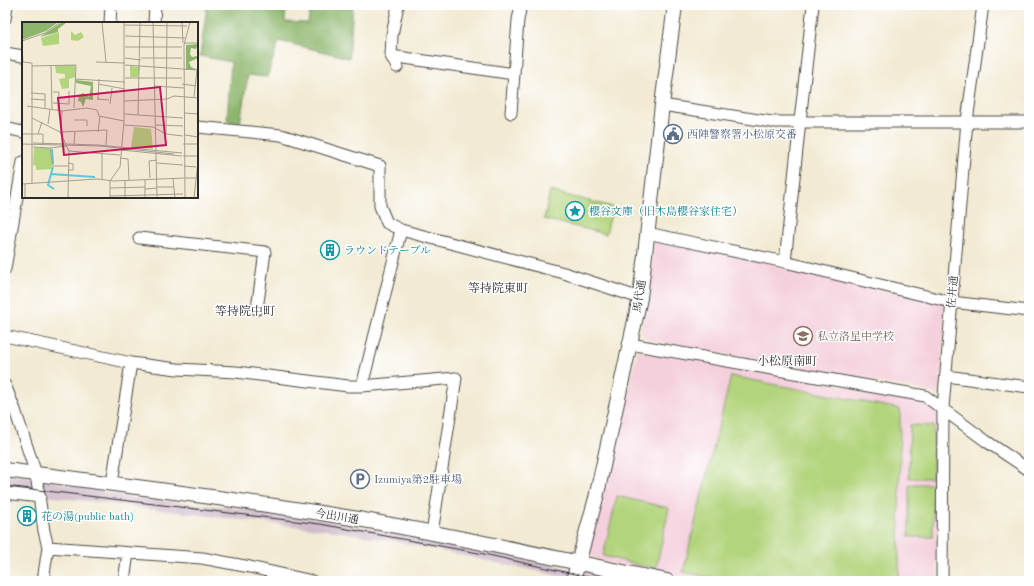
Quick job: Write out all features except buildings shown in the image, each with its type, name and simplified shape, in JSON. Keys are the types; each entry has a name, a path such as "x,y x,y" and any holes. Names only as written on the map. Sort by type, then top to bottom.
{"street":[{"path":"5,19 7,5"},
{"path":"110,22 111,5"},
{"path":"154,22 155,5"},
{"path":"397,67 391,56 392,35 398,5"},
{"path":"511,113 518,20 521,5"},
{"name":"馬代通","path":"574,581 577,563 596,498 640,298 675,5"},
{"path":"785,262 813,5"},
{"name":"佐井通","path":"942,581 943,408 967,121 983,5"},
{"path":"5,53 22,56"},
{"path":"391,56 514,74"},
{"path":"662,105 772,122 1029,122"},
{"path":"198,127 280,136 380,166 380,206 387,223 401,230 564,273 640,298"},
{"path":"5,128 22,132"},
{"path":"5,269 22,168"},
{"path":"362,386 401,230"},
{"path":"647,233 785,262 951,302 1029,311"},
{"path":"139,238 265,252 257,309"},
{"path":"5,336 131,363 177,369 236,372 348,386 456,378 432,533"},
{"path":"630,344 925,396 986,441 1029,470"},
{"path":"112,483 131,363"},
{"path":"946,376 1029,387"},
{"path":"5,385 15,410 36,474 48,547 43,581"},
{"name":"今出川通","path":"5,470 112,483 306,511 432,533 667,581"},
{"path":"5,493 40,497"},
{"path":"48,547 202,558 250,566 312,581"},
{"path":"124,581 128,553"}],"shaded area":[{"path":"655,238 945,304 940,390 938,396 926,391 648,340 640,332 647,305"},
{"path":"638,350 921,399 939,409 937,581 703,581 595,560 587,551 613,456"},
{"path":"5,474 26,476 134,498 258,510 327,520 496,552 633,581 583,581 398,542 342,532 5,491"}],"green space":[{"path":"207,5 271,5 286,7 285,22 308,23 311,5 353,5 349,58 279,41 267,77 248,75 240,123 227,121 231,62 200,56"},
{"path":"550,191 613,207 606,234 544,219"},
{"path":"731,376 900,409 899,581 731,581 683,572"},
{"path":"910,425 934,426 933,478 909,478"},
{"path":"909,484 933,484 933,537 909,537"},
{"path":"617,496 669,508 656,569 603,556"}],"tram line":[{"path":"5,486 320,524 484,554 605,581"}],"place":[{"name":"西陣警察署小松原交番","path":"673,134"},
{"name":"櫻谷文庫（旧木島櫻谷家住宅）","path":"575,211"},
{"name":"ラウンドテーブル","path":"330,250"},
{"name":"私立洛星中学校","path":"803,336"},
{"name":"Izumiya第2駐車場","path":"360,479"},
{"name":"花の湯(public bath)","path":"27,516"}],"district":[{"name":"等持院東町","path":"498,288"},
{"name":"等持院中町","path":"245,311"},
{"name":"小松原南町","path":"787,361"}]}
